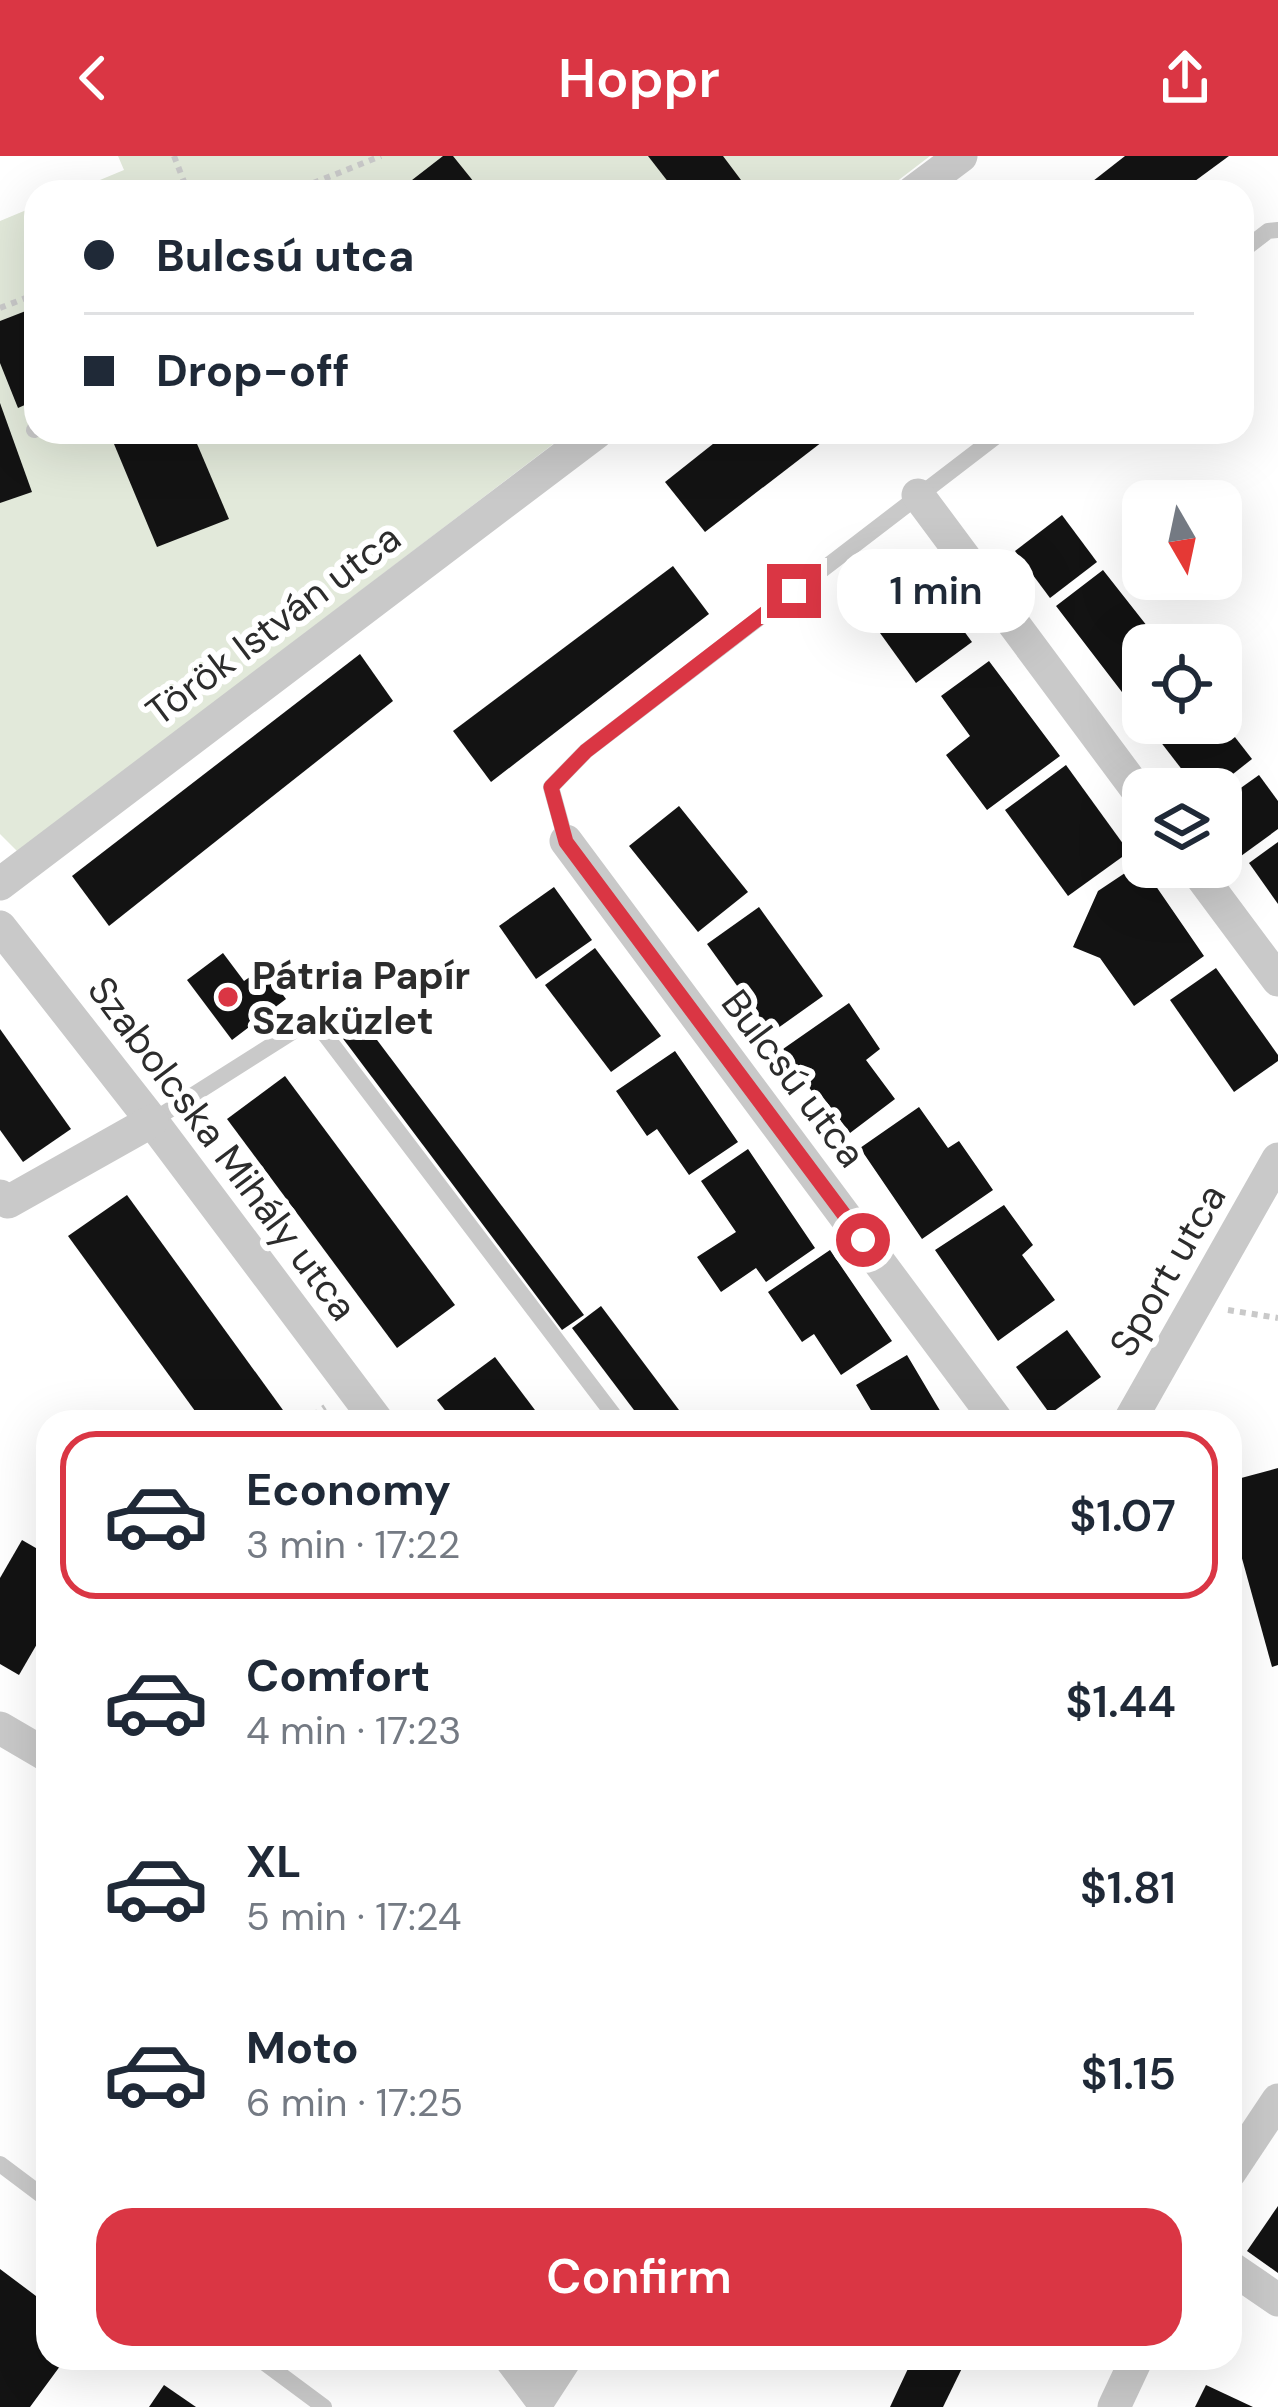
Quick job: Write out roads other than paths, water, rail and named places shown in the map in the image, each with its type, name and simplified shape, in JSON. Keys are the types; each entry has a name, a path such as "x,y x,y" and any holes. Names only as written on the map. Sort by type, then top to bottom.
{"street":[{"path":"930,180 961,156"},
{"name":"Török István utca","path":"0,884 581,444"},
{"path":"918,495 1122,770"},
{"name":"Bulcsú utca","path":"566,842 989,1410"},
{"path":"1210,888 1278,980"},
{"name":"Szabolcska Mihály utca","path":"0,927 152,1120 369,1410"},
{"path":"0,1196 8,1202 152,1120"},
{"name":"Sport utca","path":"1136,1410 1278,1160"},
{"path":"0,1728 36,1749"},
{"path":"1242,2154 1278,2100"},
{"path":"1242,2275 1278,2300"},
{"path":"516,2370 534,2403 557,2370"},
{"path":"1114,2407 1131,2370"}],"lane":[{"path":"566,842 551,787 586,751 986,444"},
{"path":"152,1120 313,1019 610,1410"},
{"path":"0,2164 36,2191"},
{"path":"274,2370 323,2407"}],"place":[{"name":"Pátria Papír Szaküzlet","path":"228,997"}]}
